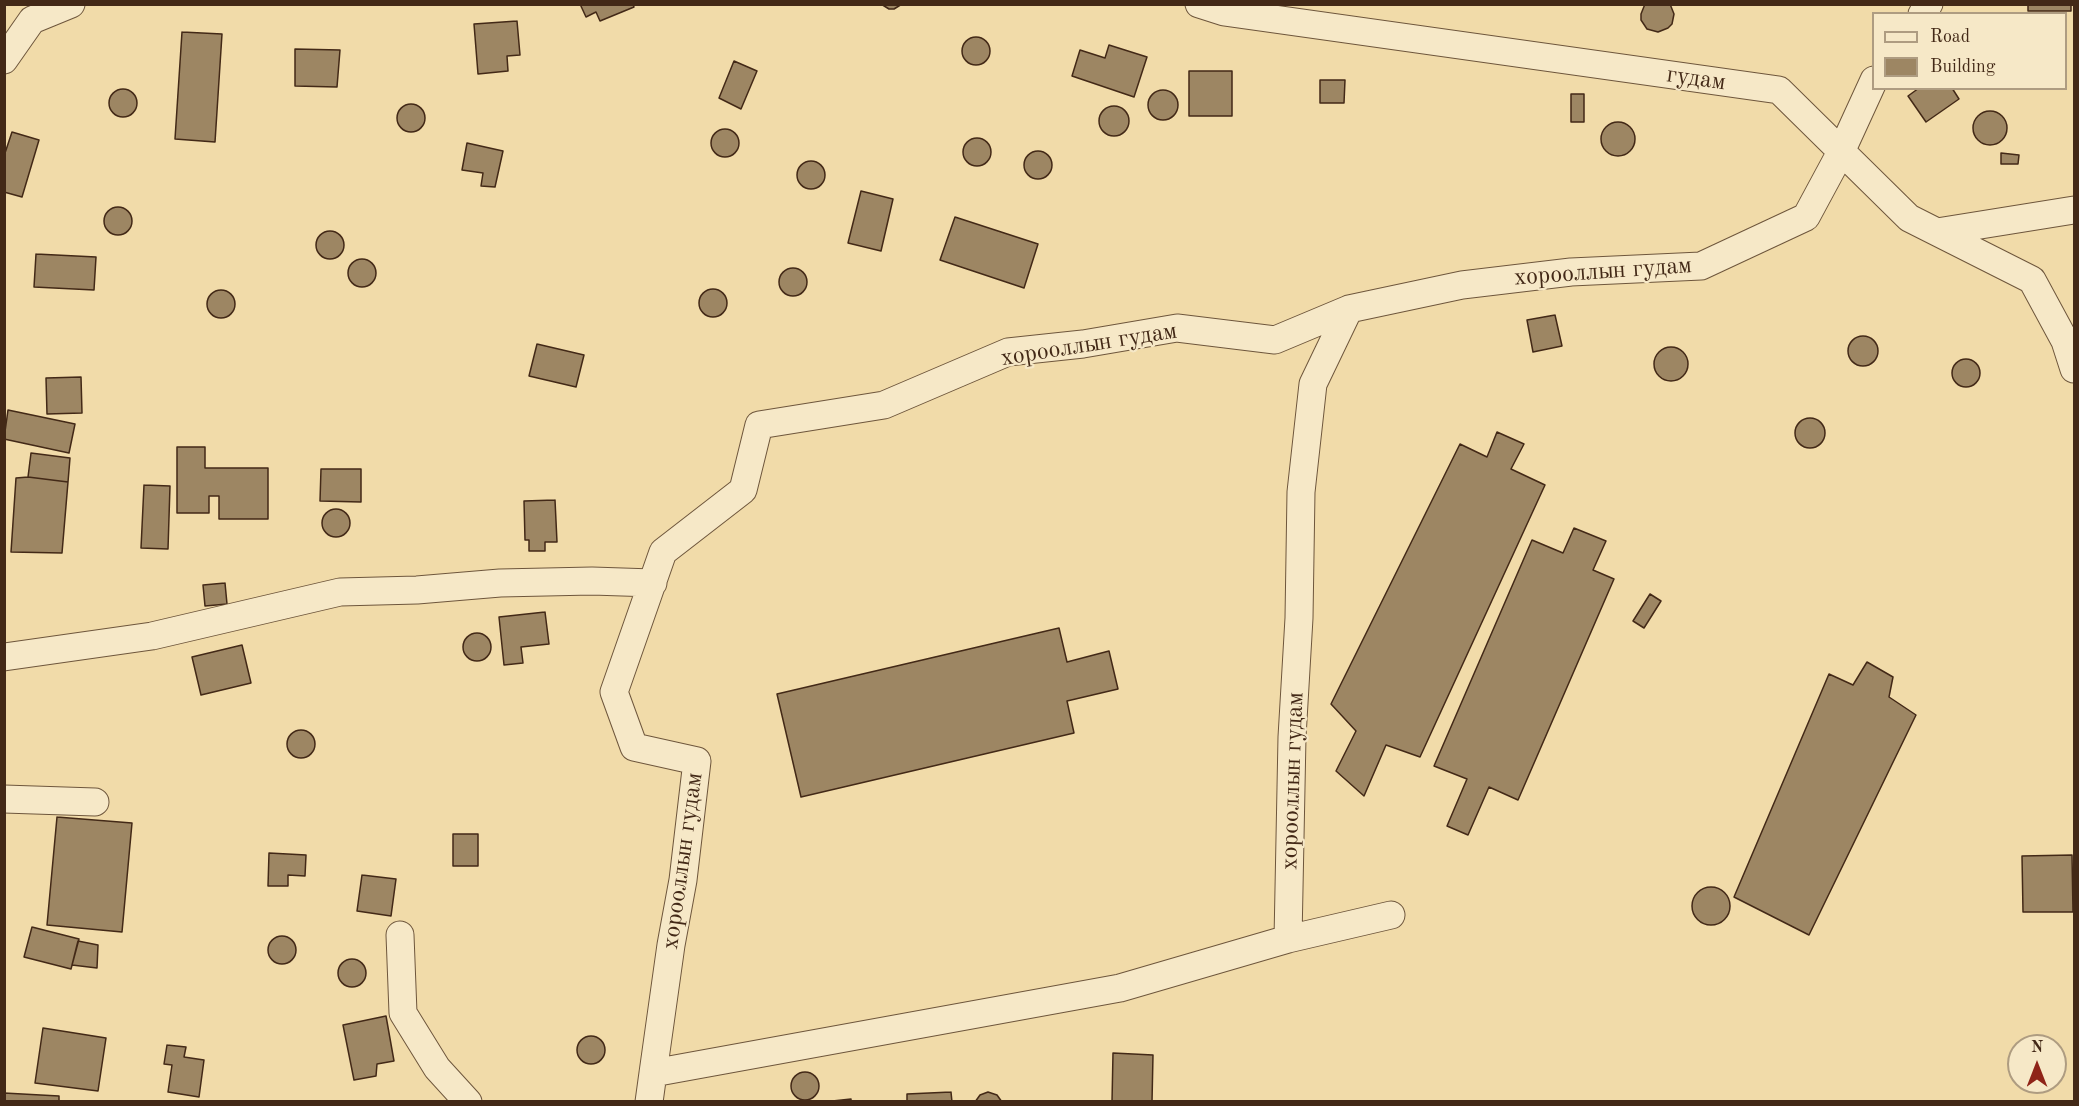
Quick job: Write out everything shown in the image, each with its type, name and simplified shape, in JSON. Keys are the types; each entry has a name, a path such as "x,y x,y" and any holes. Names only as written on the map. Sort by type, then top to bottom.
{"street":[{"path":"4,60 32,20 70,4"},
{"name":"гудам","path":"1199,4 1224,12 1779,90 1909,218 2032,280 2065,341 2074,369"},
{"name":"хорооллын гудам","path":"653,1073 671,945 683,880 696,761 634,747 614,692 663,552 743,490 759,425 884,405 1008,352 1083,344 1177,328 1275,340 1349,309 1473,284 1571,272 1701,266 1806,217 1841,152 1872,84"},
{"path":"1937,232 2074,210"},
{"name":"хорооллын гудам","path":"1288,939 1292,737 1299,618 1301,492 1313,384 1349,309"},
{"path":"4,657 152,636 340,592 569,581 653,583"},
{"path":"4,799 95,802"},
{"path":"649,1101 653,1073 1120,988 1288,939 1391,915"},
{"path":"400,935 403,1013 437,1068 468,1101"}],"building":[{"path":"580,4 633,4 634,7 600,21 596,12 586,17"},
{"path":"881,4 902,4 889,9"},
{"path":"1645,4 1670,4 1674,14 1672,24 1658,32 1647,29 1641,20"},
{"path":"2028,4 2071,4 2071,11 2028,11"},
{"path":"517,21 520,55 507,56 508,71 478,74 474,24"},
{"path":"182,32 222,34 215,142 175,139"},
{"path":"976,37 986,41 990,51 986,61 976,65 966,61 962,51 966,41"},
{"path":"1109,45 1147,57 1134,97 1072,76 1080,50 1105,58"},
{"path":"295,49 340,50 337,87 295,86"},
{"path":"734,61 757,71 741,109 719,98"},
{"path":"1189,71 1232,71 1232,116 1189,116"},
{"path":"1320,80 1345,80 1344,103 1320,103"},
{"path":"123,89 133,93 137,103 133,113 123,117 113,113 109,103 113,93"},
{"path":"1163,90 1169,91 1177,99 1177,111 1169,119 1163,120 1157,119 1149,111 1148,105 1149,99 1157,91"},
{"path":"1916,90 1953,90 1959,99 1926,122 1908,96"},
{"path":"1571,94 1584,94 1584,122 1571,122"},
{"path":"411,104 421,108 425,118 421,128 411,132 401,128 397,118 401,108"},
{"path":"1114,106 1125,110 1129,121 1125,132 1114,136 1103,132 1099,121 1103,110"},
{"path":"1990,111 2002,116 2007,128 2002,140 1990,145 1978,140 1973,128 1978,116"},
{"path":"1618,122 1630,127 1635,139 1630,151 1618,156 1606,151 1601,139 1606,127"},
{"path":"725,129 735,133 739,143 735,153 725,157 715,153 711,143 715,133"},
{"path":"12,132 39,140 22,197 4,192 4,156"},
{"path":"977,138 987,142 991,152 987,162 977,166 967,162 963,152 967,142"},
{"path":"467,143 503,151 495,187 481,186 483,173 462,170"},
{"path":"1038,151 1048,155 1052,165 1048,175 1038,179 1028,175 1024,165 1028,155"},
{"path":"2001,153 2019,155 2018,164 2001,164"},
{"path":"811,161 821,165 825,175 821,185 811,189 801,185 797,175 801,165"},
{"path":"861,191 893,199 881,251 848,243"},
{"path":"118,207 128,211 132,221 128,231 118,235 108,231 104,221 108,211"},
{"path":"955,217 1038,244 1024,288 940,260"},
{"path":"330,231 340,235 344,245 340,255 330,259 320,255 316,245 320,235"},
{"path":"36,254 96,257 94,290 34,287"},
{"path":"362,259 372,263 376,273 372,283 362,287 352,283 348,273 352,263"},
{"path":"793,268 803,272 807,282 803,292 793,296 783,292 779,282 783,272"},
{"path":"713,289 723,293 727,303 723,313 713,317 703,313 699,303 703,293"},
{"path":"221,290 231,294 235,304 231,314 221,318 211,314 207,304 211,294"},
{"path":"1555,315 1562,346 1533,352 1527,320"},
{"path":"1863,336 1869,337 1877,345 1877,357 1869,365 1863,366 1857,365 1849,357 1848,351 1849,345 1857,337"},
{"path":"537,344 584,355 576,387 529,376"},
{"path":"1671,347 1683,352 1688,364 1683,376 1671,381 1659,376 1654,364 1659,352"},
{"path":"1966,359 1976,363 1980,373 1976,383 1966,387 1956,383 1952,373 1956,363"},
{"path":"81,377 82,413 47,414 46,378"},
{"path":"8,410 75,424 69,453 4,439"},
{"path":"1810,418 1821,422 1825,433 1821,444 1810,448 1799,444 1795,433 1799,422"},
{"path":"1497,432 1524,444 1511,469 1545,485 1420,757 1386,745 1364,796 1336,771 1356,731 1331,704 1460,444 1487,457"},
{"path":"177,447 205,447 205,468 268,468 268,519 219,519 219,496 209,496 209,513 177,513"},
{"path":"31,453 70,458 68,482 28,477"},
{"path":"321,469 361,469 361,502 320,501"},
{"path":"28,477 68,482 62,553 11,552 16,478"},
{"path":"144,485 170,486 168,549 141,548"},
{"path":"555,500 557,542 545,542 545,551 529,551 529,540 525,540 524,501"},
{"path":"336,509 346,513 350,523 346,533 336,537 326,533 322,523 326,513"},
{"path":"1574,528 1606,541 1593,570 1614,579 1518,800 1489,787 1468,835 1447,826 1467,779 1434,766 1532,540 1563,553"},
{"path":"225,583 227,604 205,606 203,585"},
{"path":"1650,594 1661,601 1644,628 1633,621"},
{"path":"545,612 549,644 521,647 523,663 504,665 499,617"},
{"path":"1059,628 1067,662 1109,651 1118,689 1067,701 1074,733 801,797 777,694"},
{"path":"477,633 487,637 491,647 487,657 477,661 467,657 463,647 467,637"},
{"path":"242,645 251,683 201,695 192,657"},
{"path":"1867,662 1893,677 1889,697 1916,715 1809,935 1734,897 1829,674 1853,685"},
{"path":"301,730 311,734 315,744 311,754 301,758 291,754 287,744 291,734"},
{"path":"57,817 132,823 122,932 47,925"},
{"path":"453,834 478,834 478,866 453,866"},
{"path":"269,853 306,855 305,876 288,875 288,886 268,886"},
{"path":"2072,855 2073,912 2023,912 2022,856"},
{"path":"362,875 396,879 391,916 357,911"},
{"path":"1711,887 1725,892 1730,906 1725,920 1711,925 1697,920 1692,906 1697,892"},
{"path":"32,927 79,939 71,969 24,957"},
{"path":"282,936 292,940 296,950 292,960 282,964 272,960 268,950 272,940"},
{"path":"78,941 98,945 97,968 72,965"},
{"path":"352,959 362,963 366,973 362,983 352,987 342,983 338,973 342,963"},
{"path":"386,1016 394,1061 377,1064 376,1076 354,1080 343,1025"},
{"path":"43,1028 106,1038 98,1091 35,1083"},
{"path":"591,1036 601,1040 605,1050 601,1060 591,1064 581,1060 577,1050 581,1040"},
{"path":"167,1045 186,1047 184,1057 204,1060 199,1097 168,1092 172,1065 164,1064"},
{"path":"1113,1053 1153,1055 1152,1102 1112,1102"},
{"path":"805,1072 815,1076 819,1086 815,1096 805,1100 795,1096 791,1086 795,1076"},
{"path":"951,1092 952,1102 907,1102 907,1094"},
{"path":"988,1092 997,1095 1002,1102 975,1102 980,1095"},
{"path":"4,1093 59,1096 59,1102 4,1102"},
{"path":"851,1099 851,1102 823,1102"}]}
